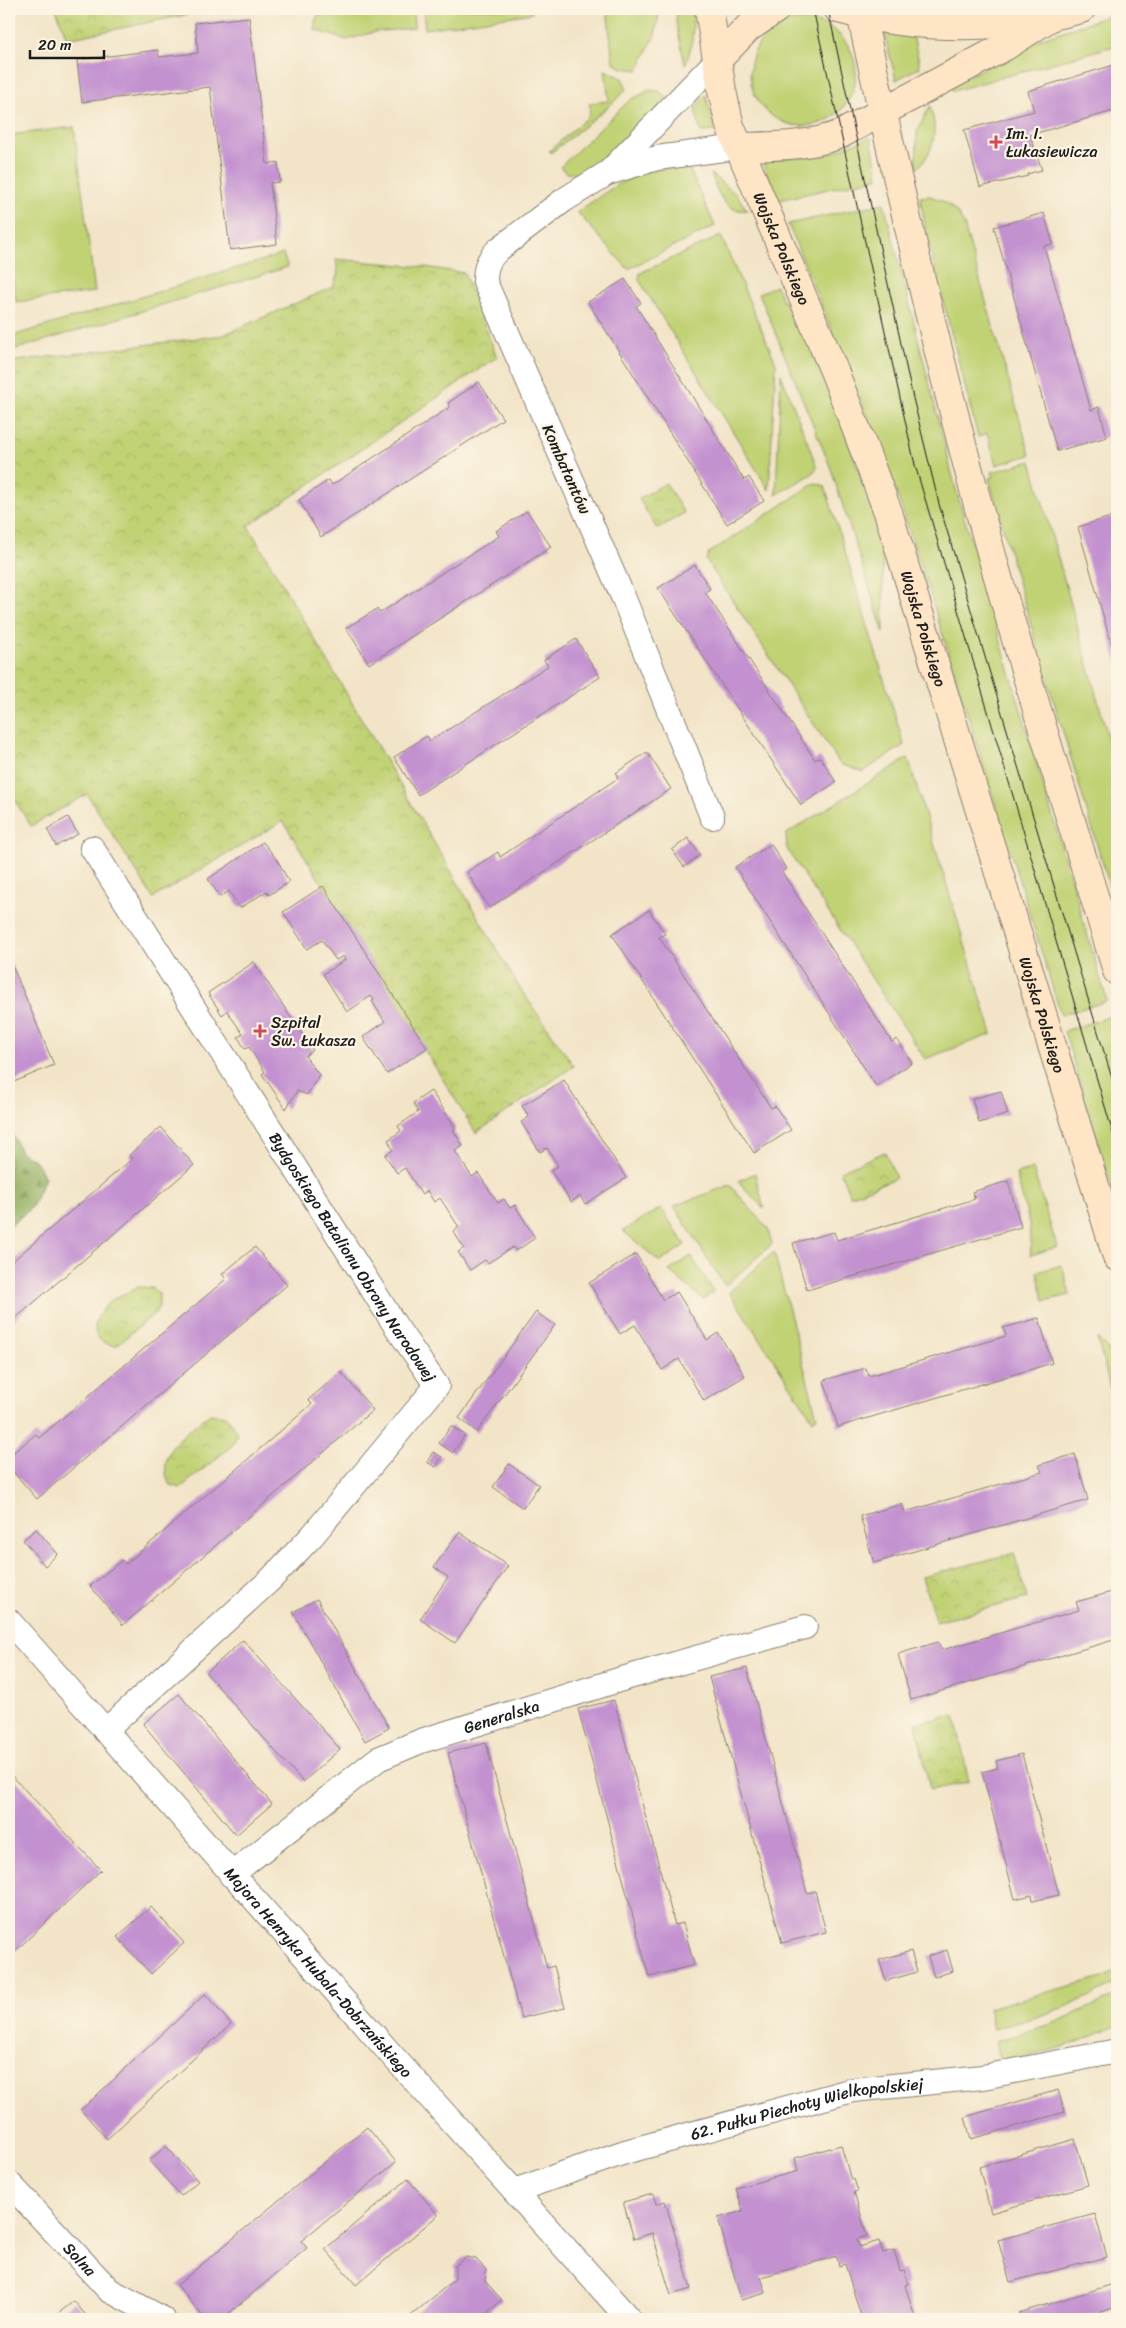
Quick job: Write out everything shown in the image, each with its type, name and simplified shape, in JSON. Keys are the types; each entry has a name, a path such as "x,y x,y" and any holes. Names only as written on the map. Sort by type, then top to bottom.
{"street":[{"name":"Wojska Polskiego","path":"709,9 726,109 738,146 836,373 888,512 1117,1257"},
{"path":"717,60 748,28 776,9"},
{"path":"1081,9 1049,18 984,25 951,26 907,23 853,11 883,112 971,479 1029,681 1117,971"},
{"path":"738,146 796,146 823,141 883,112 1004,47 1049,18"},
{"name":"Kombatantów","path":"712,817 674,729 624,599 485,282 485,269 490,257 499,249 564,200 609,172 717,60"},
{"name":"Kombatantów","path":"609,172 657,158 738,146"},
{"name":"Bydgoskiego Batalionu Obrony Narodowej","path":"92,848 395,1325 437,1386 306,1542 270,1580 105,1731"},
{"name":"Majora Henryka Hubala-Dobrzańskiego","path":"9,1621 231,1875 629,2319"},
{"name":"Generalska","path":"231,1875 378,1759 387,1755 430,1738 622,1679 805,1627"},
{"name":"62. Pułku Piechoty Wielkopolskiej","path":"514,2191 625,2152 853,2090 983,2077 1065,2062 1113,2050"},
{"name":"Solna","path":"9,2183 108,2290 163,2319"}],"green space":[{"path":"56,9 189,9 190,14 67,39"},
{"path":"355,9 413,9 414,28 374,32 347,40 315,30 315,21 318,15"},
{"path":"423,9 529,9 533,13 425,29"},
{"path":"607,9 660,9 655,35 638,70 622,68 613,62"},
{"path":"677,9 692,9 692,37 685,65 676,22"},
{"path":"1117,13 1117,45 953,91 951,85 1042,38"},
{"path":"803,20 823,24 841,35 852,53 856,73 852,93 841,111 823,122 803,126 783,122 765,111 754,93 750,73 754,53 765,35 783,24"},
{"path":"883,28 912,30 920,67 896,80"},
{"path":"605,70 622,78 627,89 608,107 551,153 549,151 589,116 590,103 609,101"},
{"path":"650,90 659,91 667,98 619,146 581,175 567,173 560,167 630,100"},
{"path":"706,95 715,131 701,132 695,108"},
{"path":"930,106 934,123 933,140 927,156 916,169 917,132"},
{"path":"74,127 95,292 16,302 9,248 9,135"},
{"path":"871,137 878,178 779,200 761,160 825,155"},
{"path":"687,164 715,226 628,269 577,212 618,184 641,173"},
{"path":"711,174 737,195 747,210 739,210 727,205 719,194"},
{"path":"929,196 941,200 950,206 958,214 964,225 1030,455 996,465 987,433 978,437 927,238 920,197"},
{"path":"884,203 956,490 1107,1001 1061,1015 930,594 888,467 788,224"},
{"path":"721,236 776,363 769,490 639,280 640,273"},
{"path":"283,254 288,267 13,350 9,337"},
{"path":"336,259 425,267 464,273 497,357 248,526 519,987 574,1066 476,1133 283,821 153,898 87,794 31,826 9,791 9,362 223,335 333,287 338,273"},
{"path":"776,286 784,303 790,300 838,414 882,533 884,633 830,466 759,293"},
{"path":"781,374 817,467 812,474 776,495"},
{"path":"1031,461 1117,769 1117,911 1018,582 989,478 994,477 992,472"},
{"path":"666,483 684,513 657,529 639,499"},
{"path":"815,483 825,486 904,745 863,772 840,764 706,560 709,553"},
{"path":"908,758 992,1034 925,1059 787,849 786,834"},
{"path":"1112,1016 1117,1033 1117,1204 1064,1031"},
{"path":"9,1128 21,1152 37,1162 45,1178 32,1207 9,1227"},
{"path":"885,1152 896,1178 850,1196 840,1171"},
{"path":"1033,1169 1057,1247 1031,1255 1029,1222 1016,1174"},
{"path":"755,1173 764,1209 738,1181"},
{"path":"730,1185 768,1229 772,1244 725,1286 674,1206"},
{"path":"661,1208 685,1245 660,1262 623,1231"},
{"path":"774,1252 817,1417 813,1420 729,1292"},
{"path":"691,1256 714,1292 703,1299 669,1271"},
{"path":"1062,1265 1070,1295 1044,1301 1037,1272"},
{"path":"138,1287 153,1288 159,1294 159,1306 155,1313 116,1346 107,1344 97,1336 95,1324 98,1318 107,1304"},
{"path":"1097,1338 1117,1360 1117,1414"},
{"path":"210,1414 226,1416 233,1425 237,1434 233,1445 180,1488 169,1484 166,1461 170,1452 183,1435"},
{"path":"1014,1553 1027,1598 936,1622 922,1577"},
{"path":"955,1715 969,1782 930,1790 916,1723"},
{"path":"1117,1971 1117,1982 1088,1998 1041,2015 993,2029 988,2008 1107,1976"},
{"path":"1117,1995 1117,2025 1089,2038 1060,2048 1001,2063 996,2041 1054,2023"}],"building":[{"path":"249,17 267,164 278,162 280,182 270,183 277,244 230,250 210,87 82,102 77,60 158,50 159,57 198,53 195,23"},
{"path":"1117,64 1117,110 1030,135 1042,170 1027,174 1028,176 980,187 964,130 1034,111 1028,91"},
{"path":"1044,213 1053,244 1044,246 1091,410 1099,407 1107,437 1057,451 994,227"},
{"path":"625,279 641,303 636,306 744,480 749,477 764,501 727,524 588,302"},
{"path":"479,382 503,419 321,537 299,500 329,480 332,485 450,407 448,403"},
{"path":"527,511 551,547 369,664 346,628 377,609 380,613 499,536 496,531"},
{"path":"1117,515 1117,664 1078,527"},
{"path":"695,565 710,589 705,592 815,760 820,757 836,782 801,805 658,588"},
{"path":"576,639 600,677 418,795 394,757 427,736 430,741 548,666 544,660"},
{"path":"647,752 671,789 489,908 467,872 498,852 500,857 618,778 616,773"},
{"path":"68,817 78,834 56,846 47,829"},
{"path":"688,838 700,855 684,867 672,850"},
{"path":"263,842 278,861 289,882 269,895 267,891 240,908 229,891 220,897 208,879"},
{"path":"771,844 786,869 782,872 892,1042 897,1039 912,1063 876,1086 735,867"},
{"path":"323,886 427,1048 387,1074 363,1037 385,1022 372,1001 374,1000 371,996 347,1012 323,974 345,960 343,956 336,960 322,940 307,949 283,912"},
{"path":"649,910 665,934 659,937 771,1108 775,1106 791,1130 754,1153 612,934"},
{"path":"9,958 54,1065 9,1084"},
{"path":"253,961 313,1050 305,1056 319,1075 307,1095 297,1091 286,1109 262,1074 265,1072 249,1047 245,1049 238,1037 243,1034 227,1011 222,1015 208,993"},
{"path":"564,1080 626,1178 585,1204 580,1196 571,1202 551,1171 558,1166 547,1148 540,1152 521,1122 529,1117 522,1106"},
{"path":"431,1091 456,1128 453,1130 463,1146 455,1151 472,1177 478,1173 498,1203 504,1199 510,1208 515,1205 535,1238 516,1251 513,1247 488,1263 485,1260 470,1270 458,1252 464,1248 453,1231 459,1227 440,1198 434,1202 427,1191 422,1195 405,1168 397,1173 385,1155 393,1150 388,1140 401,1131 398,1126 418,1112 413,1103"},
{"path":"1001,1091 1008,1114 979,1123 972,1099"},
{"path":"161,1127 194,1165 9,1324 9,1264 132,1159 129,1155"},
{"path":"1008,1181 1021,1227 807,1290 793,1243 834,1232 837,1240 975,1199 972,1192"},
{"path":"255,1247 287,1285 37,1499 9,1467 9,1456 36,1434 39,1438 226,1279 222,1274"},
{"path":"636,1254 663,1300 677,1292 707,1340 718,1333 745,1376 704,1401 679,1359 662,1370 635,1325 620,1334 589,1283"},
{"path":"536,1312 555,1325 477,1432 459,1418"},
{"path":"1039,1318 1052,1363 838,1427 824,1380 866,1368 869,1376 1006,1336 1003,1328"},
{"path":"341,1372 373,1410 123,1625 90,1586 122,1560 126,1564 312,1404 308,1400"},
{"path":"451,1426 465,1435 453,1453 439,1443"},
{"path":"433,1452 442,1457 436,1467 427,1462"},
{"path":"1075,1454 1088,1500 874,1563 860,1516 902,1504 905,1512 1042,1472 1039,1465"},
{"path":"509,1464 539,1485 523,1508 493,1487"},
{"path":"36,1529 58,1554 45,1566 23,1540"},
{"path":"459,1532 508,1566 455,1643 420,1619 448,1577 434,1567"},
{"path":"1112,1592 1117,1610 1117,1639 911,1700 898,1654 938,1642 942,1650 1079,1610 1076,1602"},
{"path":"317,1599 389,1728 365,1741 293,1612"},
{"path":"243,1640 340,1749 303,1782 206,1673"},
{"path":"747,1668 807,1893 815,1891 826,1932 782,1943 709,1677"},
{"path":"179,1694 272,1804 236,1835 143,1724"},
{"path":"614,1700 675,1925 683,1923 694,1965 649,1977 578,1709"},
{"path":"486,1743 547,1968 554,1966 565,2008 521,2018 448,1753"},
{"path":"1022,1754 1059,1895 1033,1901 1032,1895 1015,1899 982,1772 998,1768 996,1761"},
{"path":"9,1773 101,1870 9,1957"},
{"path":"151,1907 184,1943 151,1974 117,1937"},
{"path":"947,1950 953,1971 934,1977 928,1956"},
{"path":"911,1951 917,1972 886,1981 879,1960"},
{"path":"205,1994 231,2024 107,2139 81,2110"},
{"path":"1058,2090 1065,2112 971,2139 965,2117"},
{"path":"367,2127 396,2162 301,2241 307,2248 222,2319 205,2319 177,2285"},
{"path":"1075,2139 1088,2185 991,2213 979,2167"},
{"path":"841,2145 851,2180 854,2179 858,2191 854,2192 867,2236 857,2239 859,2247 879,2241 883,2253 894,2250 900,2271 904,2270 908,2284 905,2285 915,2317 862,2319 845,2264 839,2266 837,2256 761,2277 766,2293 741,2300 718,2218 743,2211 736,2188 798,2171 795,2158"},
{"path":"166,2146 198,2181 181,2196 149,2161"},
{"path":"408,2179 438,2215 356,2285 325,2249"},
{"path":"653,2194 656,2204 665,2201 691,2289 671,2295 652,2233 634,2239 623,2202"},
{"path":"1095,2214 1107,2257 1010,2282 998,2240"},
{"path":"466,2257 476,2259 486,2270 485,2281 502,2300 480,2319 407,2319 455,2279 455,2266"},
{"path":"1117,2283 1117,2307 1085,2317 1086,2319 1020,2319 1019,2313"},
{"path":"74,2301 89,2319 51,2319"}],"tram line":[{"path":"813,9 915,465 1117,1147"},
{"path":"828,9 912,394 939,504 1117,1095"}],"place":[{"name":"Im. I. Łukasiewicza","path":"996,142"},
{"name":"Szpital Św. Łukasza","path":"260,1031"}]}
